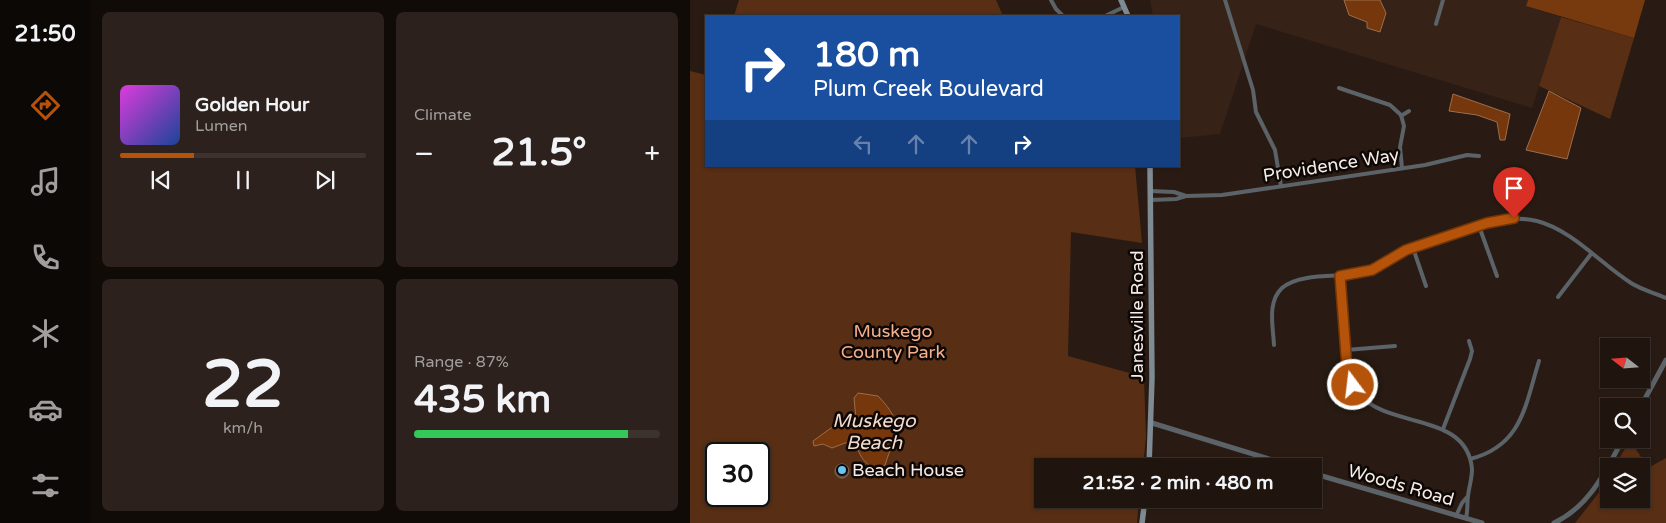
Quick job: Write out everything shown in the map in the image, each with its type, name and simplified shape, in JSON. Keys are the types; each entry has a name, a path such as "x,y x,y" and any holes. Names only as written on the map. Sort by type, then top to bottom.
{"main road":[{"path":"1121,0 1128,15"},
{"name":"Janesville Road","path":"1149,458 1152,423 1150,167"},
{"path":"1142,523 1144,508"}],"street":[{"path":"1051,0 1062,15"},
{"path":"1225,0 1253,90 1256,112 1275,150 1281,186"},
{"path":"1436,24 1443,0"},
{"path":"1106,15 1124,7"},
{"path":"1339,88 1390,105 1402,116 1404,126 1400,147 1402,168"},
{"path":"1402,116 1409,111"},
{"name":"Providence Way","path":"1150,200 1222,195 1435,163 1467,155 1479,156"},
{"name":"Providence Way","path":"1150,191 1174,192 1186,196"},
{"path":"1274,345 1272,310 1275,298 1281,288 1295,280 1340,276 1372,270 1412,248 1504,219 1520,218 1536,221 1559,230 1634,285 1666,297"},
{"path":"1479,226 1497,276"},
{"path":"1412,248 1426,286"},
{"path":"1558,296 1591,254"},
{"path":"1340,276 1350,379 1368,403 1386,412 1443,429 1462,446 1470,459 1472,477 1466,518"},
{"path":"1443,429 1470,359 1472,351 1469,341"},
{"path":"1346,350 1395,346"},
{"path":"1645,398 1666,360"},
{"path":"1470,459 1493,452 1514,432 1520,422 1538,361"},
{"path":"1152,423 1266,458"},
{"path":"1554,523 1567,516 1588,498 1618,448"},
{"name":"Woods Road","path":"1322,476 1482,523"},
{"path":"1456,516 1468,496"}],"shaded area":[{"path":"1150,0 1528,0 1527,6 1561,17 1532,108 1256,24 1220,134 1180,138 1180,15 1153,15"},
{"path":"1528,0 1645,0 1634,38 1526,6"}],"green space":[{"path":"739,0 996,0 1003,15 734,15"},
{"path":"1561,17 1634,38 1610,119 1539,86"},
{"name":"Muskego County Park","path":"690,71 705,75 705,167 1135,167 1142,243 1071,232 1068,356 1144,377 1146,437 1144,458 1034,458 1034,508 1138,508 1137,523 690,523"},
{"path":"1625,448 1635,448 1642,458 1620,458"},
{"path":"1666,458 1666,523 1575,523 1600,491 1600,508 1650,508 1650,467"}],"water":[{"path":"1344,0 1380,0 1386,13 1380,32 1367,28 1367,22 1349,15"},
{"path":"1549,91 1581,108 1567,159 1526,150"},
{"path":"1453,94 1510,114 1505,140 1500,140 1497,122 1477,115 1449,111"},
{"name":"Muskego Beach","path":"858,393 878,396 887,406 895,421 895,436 885,465 879,467 874,467 865,462 855,442 845,443 832,448 823,444 814,446 813,441 831,428 856,419 854,398"}],"building":[{"name":"Beach House","path":"839,464 845,464 849,471 845,478 839,478 835,474 835,468"}],"place":[{"name":"Beach House","path":"842,470"}],"route":[{"path":"1353,385 1347,367 1340,276 1365,273 1385,264 1406,250 1487,223 1514,218"}]}
